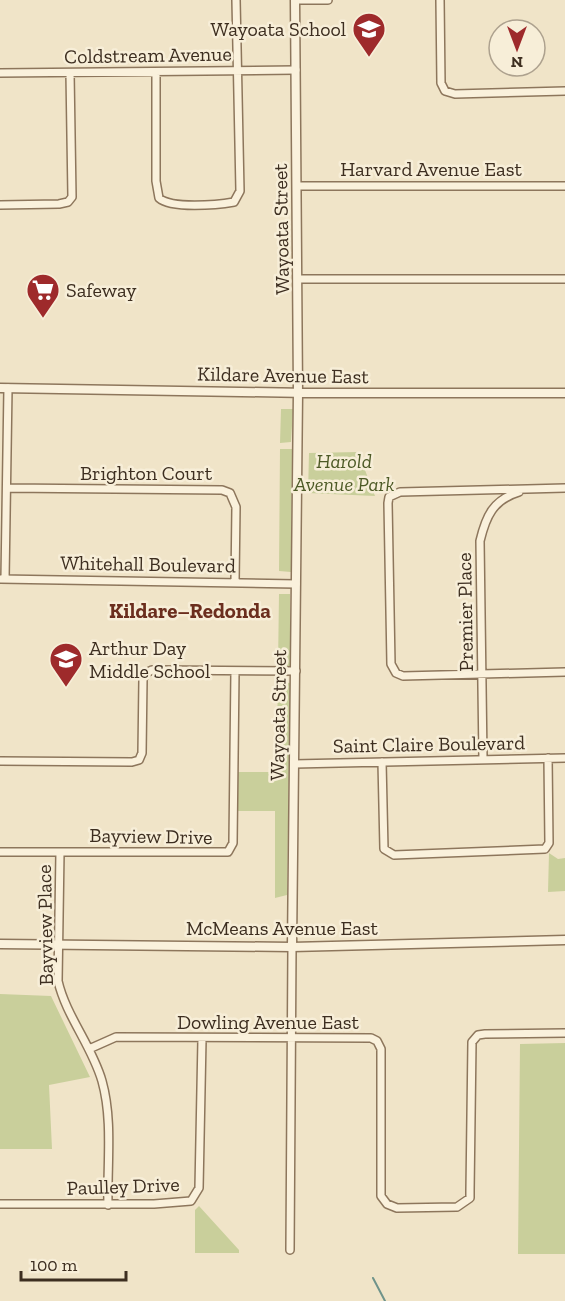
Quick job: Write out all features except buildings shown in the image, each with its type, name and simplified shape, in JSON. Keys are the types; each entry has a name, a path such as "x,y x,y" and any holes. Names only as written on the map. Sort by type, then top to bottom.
{"street":[{"path":"156,72 156,181 159,198 171,204 234,202 240,191 236,0"},
{"path":"295,0 328,0"},
{"name":"Wayoata Street","path":"290,1250 298,393 295,0"},
{"path":"440,0 441,83 445,91 455,94 565,91"},
{"name":"Coldstream Avenue","path":"0,73 296,70"},
{"path":"0,205 59,204 68,202 72,197 70,73"},
{"name":"Harvard Avenue East","path":"297,186 565,186"},
{"path":"298,279 565,279"},
{"path":"3,579 7,488 4,388"},
{"name":"Kildare Avenue East","path":"4,388 298,393 565,393"},
{"name":"Brighton Court","path":"7,488 222,489 230,493 236,507 235,582"},
{"path":"565,488 400,492 389,497 392,666 396,673 403,676 565,672"},
{"name":"Premier Place","path":"483,759 480,541 485,520 493,505 508,496 528,489"},
{"name":"Whitehall Boulevard","path":"3,579 296,584"},
{"path":"0,761 132,762 139,760 142,753 143,679 146,673 152,670 296,672"},
{"name":"Bayview Drive","path":"0,852 221,854 228,852 233,843 235,671"},
{"path":"381,762 384,849 394,855 545,849 549,843 548,758"},
{"name":"Saint Claire Boulevard","path":"294,764 565,758"},
{"name":"Bayview Place","path":"60,852 58,981 102,1081 107,1107 108,1205"},
{"name":"McMeans Avenue East","path":"0,944 292,947 565,940"},
{"name":"Dowling Avenue East","path":"89,1049 116,1037 371,1038 377,1041 381,1049 381,1196 391,1207 457,1207 470,1198 472,1042 478,1035 485,1034 565,1033"},
{"name":"Paulley Drive","path":"0,1204 183,1203 195,1197 199,1188 202,1039"}],"green space":[{"path":"281,409 293,409 291,442 280,443"},
{"path":"280,449 292,449 291,572 279,571"},
{"name":"Harold Avenue Park","path":"358,452 375,496 308,493 309,453"},
{"path":"279,594 290,594 290,666 278,666"},
{"path":"278,682 290,683 287,895 275,898 275,811 237,811 238,772 276,772"},
{"path":"549,853 558,859 565,858 565,891 548,892"},
{"path":"0,994 51,996 90,1077 49,1085 52,1149 0,1149"},
{"path":"565,1043 565,1254 518,1254 520,1044"},
{"path":"199,1206 239,1250 239,1253 195,1253 195,1210"}],"waterway":[{"path":"373,1278 385,1301"}],"place":[{"name":"Wayoata School","path":"369,58"},
{"name":"Safeway","path":"43,319"},
{"name":"Arthur Day Middle School","path":"66,688"}],"district":[{"name":"Kildare–Redonda","path":"190,611"}]}
